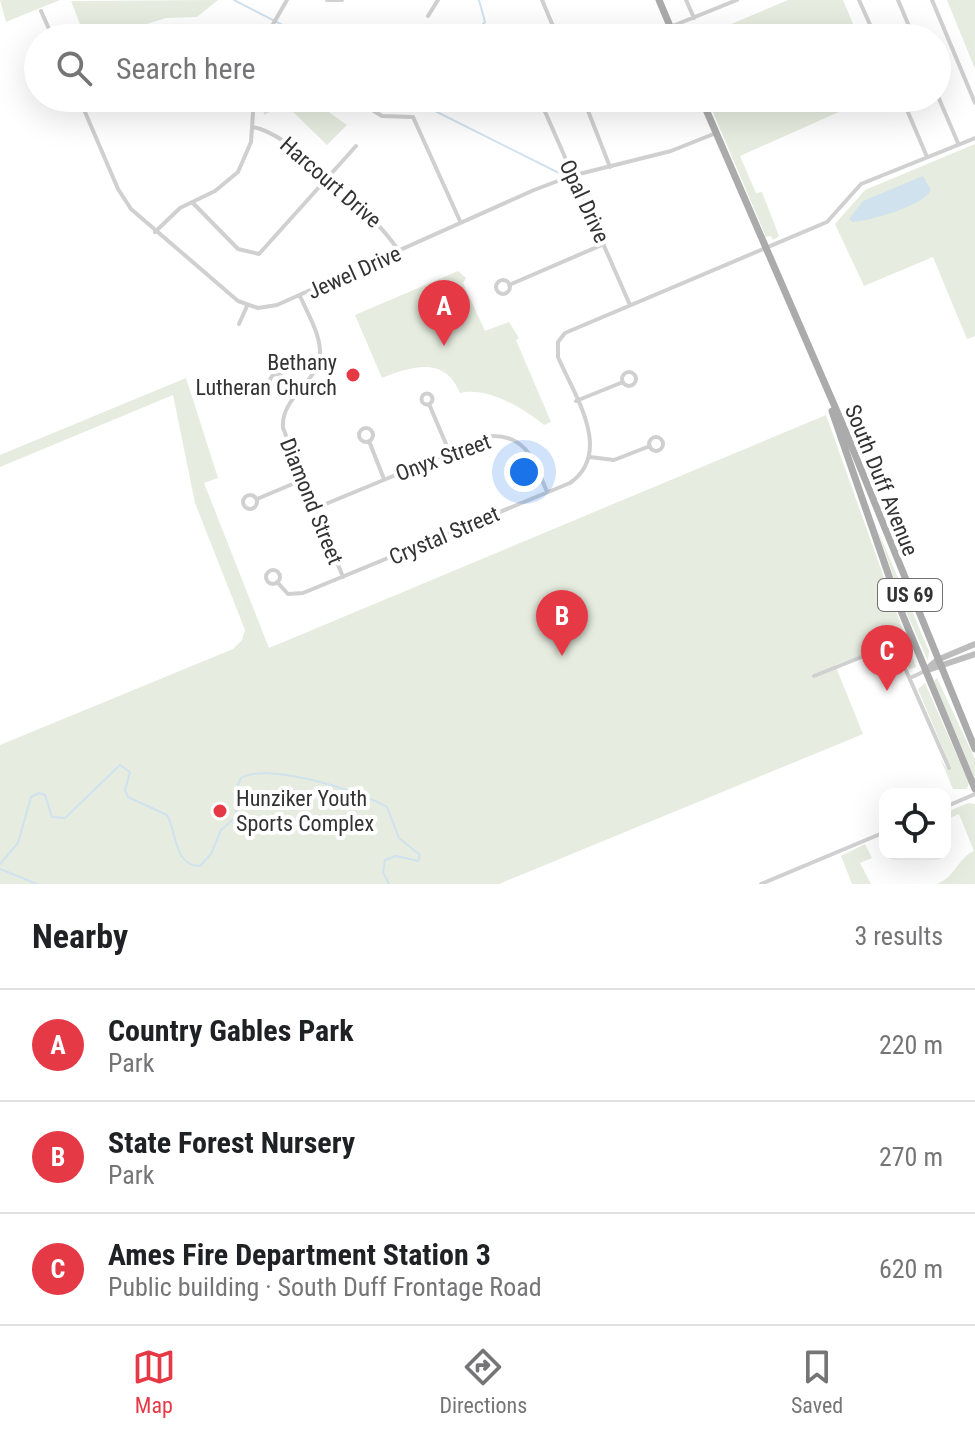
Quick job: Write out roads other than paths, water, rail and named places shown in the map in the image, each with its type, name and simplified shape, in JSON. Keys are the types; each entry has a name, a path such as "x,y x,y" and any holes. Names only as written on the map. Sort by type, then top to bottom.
{"main road":[{"path":"659,0 669,24"},
{"name":"South Duff Avenue","path":"707,112 845,430 975,749"},
{"name":"South Duff Avenue","path":"830,401 842,445 925,671 975,792"},
{"path":"925,671 975,644"},
{"path":"939,664 975,654"}],"street":[{"path":"270,24 287,0"},
{"path":"327,0 342,0"},
{"path":"428,16 438,0"},
{"path":"542,0 552,24"},
{"path":"686,0 694,18"},
{"path":"678,24 737,0"},
{"path":"859,0 870,24"},
{"path":"898,0 908,24"},
{"path":"932,0 942,24"},
{"path":"41,11 47,24"},
{"path":"951,46 975,103"},
{"path":"85,112 118,189 137,216 247,306 239,324"},
{"path":"155,232 172,214 215,191 238,172 248,153 253,112"},
{"path":"376,112 382,116 413,117 460,221"},
{"name":"Opal Drive","path":"545,112 630,305"},
{"path":"588,112 610,167"},
{"path":"908,112 927,157"},
{"path":"945,112 958,144"},
{"name":"Harcourt Drive","path":"252,127 275,133 329,178 380,223 400,253"},
{"name":"Jewel Drive","path":"247,306 268,308 300,296 400,253 460,221 571,176 671,151 716,133"},
{"path":"650,446 614,460 590,457 591,438 558,357 558,342 571,330 827,222 861,184 975,138"},
{"path":"192,202 238,249 259,254 356,146"},
{"path":"509,285 604,244"},
{"name":"Diamond Street","path":"300,296 318,339 320,355 315,370 283,414 283,428 343,577"},
{"path":"576,401 623,382"},
{"path":"283,385 295,395"},
{"path":"429,404 449,451"},
{"name":"Onyx Street","path":"315,509 490,436 515,439 532,456 547,492"},
{"path":"369,441 384,479"},
{"name":"Crystal Street","path":"277,582 285,592 297,595 343,577 578,477 590,457"},
{"path":"257,499 302,480"},
{"path":"814,676 888,648 899,653 949,768"},
{"path":"910,678 925,671"},
{"path":"951,804 975,792"},
{"path":"761,884 879,835"}],"water":[{"path":"923,176 931,190 918,201 872,218 853,222 849,219 863,201"}],"waterway":[{"path":"234,0 281,24"},
{"path":"479,0 483,24"},
{"path":"437,112 559,173"},
{"path":"0,864 18,843 31,797 39,793 45,795 52,817 65,818 120,765 130,772 125,790 128,797 167,815 181,855 192,865 200,866 211,854 221,830 237,816 234,794 241,778 254,774 292,776 314,780 374,801 387,807 399,838 420,855 418,861 396,856 385,860 383,872 389,884"},
{"path":"0,869 37,884"}],"place":[{"name":"Country Gables Park","path":"444,346"},
{"name":"Bethany Lutheran Church","path":"353,375"},
{"name":"State Forest Nursery","path":"562,656"},
{"name":"Ames Fire Department Station 3","path":"887,691"},
{"name":"Hunziker Youth Sports Complex","path":"220,811"}]}
